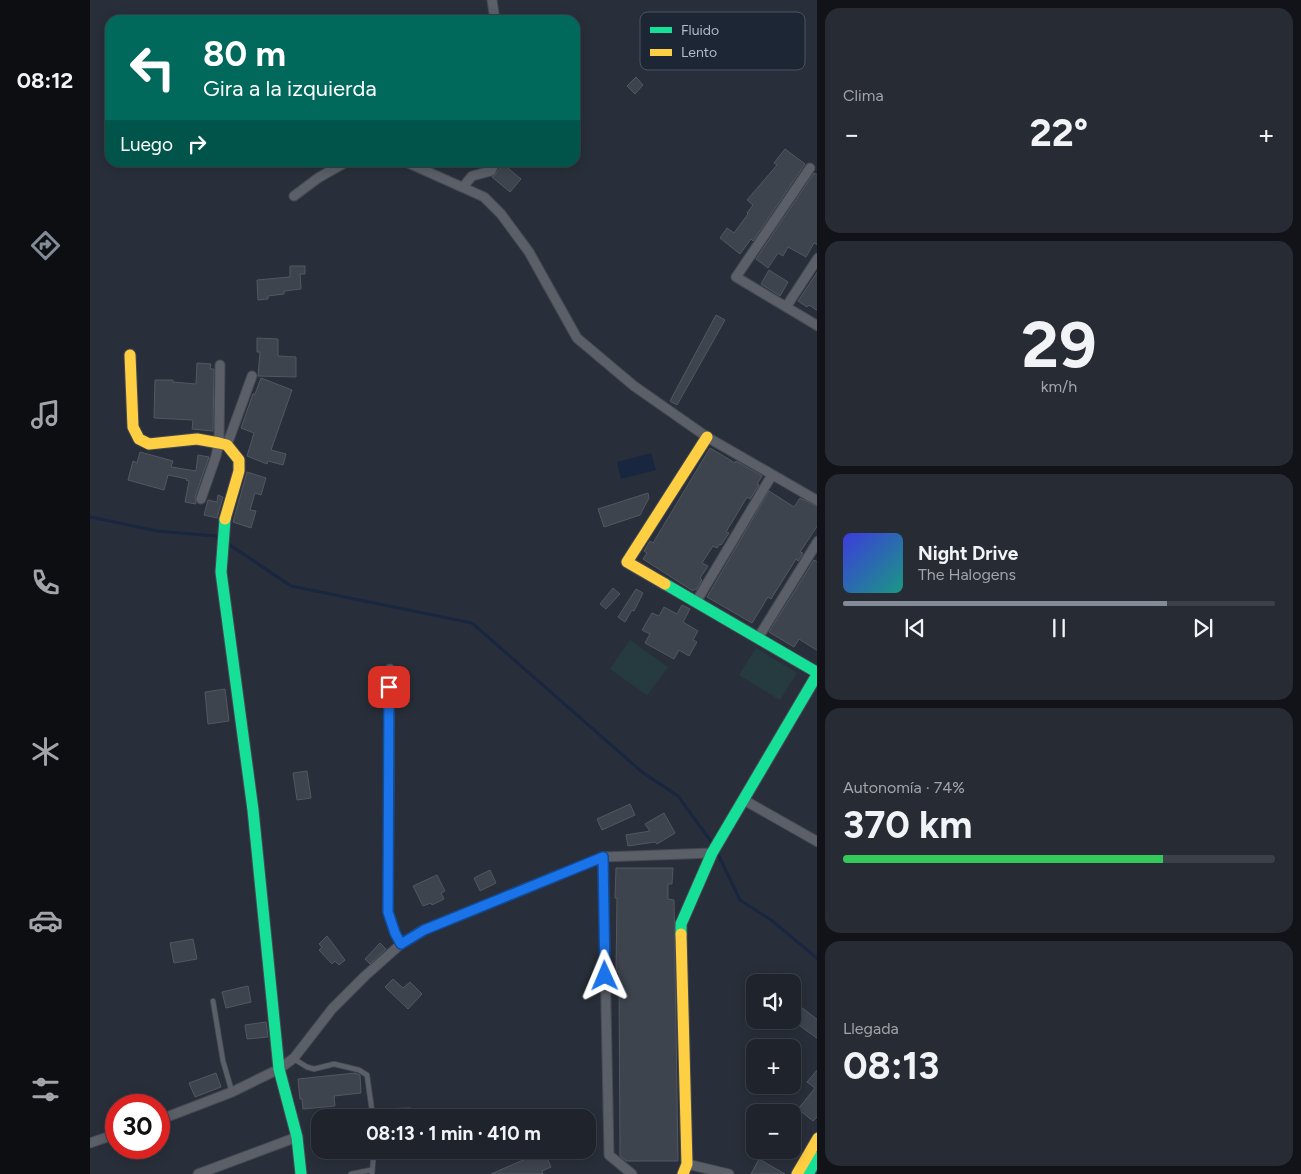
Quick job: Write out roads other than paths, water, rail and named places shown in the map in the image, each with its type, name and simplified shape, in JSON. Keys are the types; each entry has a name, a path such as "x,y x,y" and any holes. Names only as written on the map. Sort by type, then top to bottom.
{"street":[{"path":"492,0 494,15"},
{"path":"294,196 318,178 337,167"},
{"path":"417,167 484,197 501,214 529,252 577,338 634,386 707,437 817,501"},
{"path":"463,187 472,176 491,170 492,167"},
{"path":"810,168 736,277 817,326"},
{"path":"786,307 817,258"},
{"path":"130,356 133,426 139,439 149,444 197,440 223,444 239,460 239,471 224,524 222,572 254,810 279,1069 297,1137 301,1174"},
{"path":"220,365 223,444"},
{"path":"201,500 252,376"},
{"path":"707,437 627,562 817,673 712,853 681,924 685,1169 730,1174"},
{"path":"696,602 772,475"},
{"path":"758,638 817,541"},
{"path":"390,669 388,912 401,944"},
{"path":"744,800 817,842"},
{"path":"170,1116 232,1092 279,1069 294,1058 332,1009 365,976 401,944 424,930 603,857 712,853"},
{"path":"603,857 609,1155 632,1174"},
{"path":"198,1174 297,1137"},
{"path":"90,1143 105,1138"},
{"path":"797,1174 817,1138"},
{"path":"808,1174 817,1157"},
{"path":"227,1163 228,1174"}],"lane":[{"path":"213,1001 223,1061 232,1092"},
{"path":"294,1058 307,1067 314,1069 334,1064 359,1070 367,1076 372,1109"},
{"path":"351,1174 372,1172 373,1159"}],"water":[{"path":"651,453 656,470 621,479 617,462"}],"waterway":[{"path":"90,517 157,531 216,536 219,539"},
{"path":"227,543 291,586 472,623 642,772 678,796 713,844"},
{"path":"717,852 740,900 771,920 817,958"}]}
